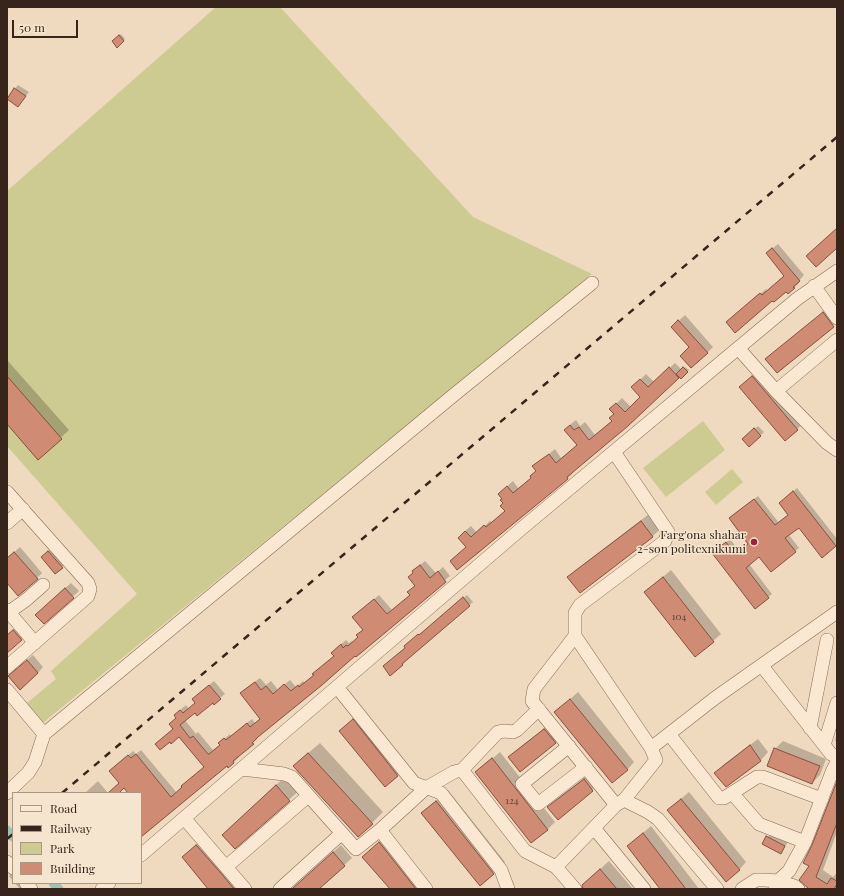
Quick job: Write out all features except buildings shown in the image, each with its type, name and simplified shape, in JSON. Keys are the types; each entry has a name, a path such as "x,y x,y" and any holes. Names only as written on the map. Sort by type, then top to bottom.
{"street":[{"path":"142,854 515,535 797,299 837,271"},
{"path":"7,793 28,773 35,762 44,734 461,389 592,283"},
{"path":"814,286 837,318"},
{"path":"776,391 837,340"},
{"path":"738,348 776,391 827,443 837,450"},
{"path":"614,452 668,532 665,541 580,605 575,613 574,636 534,689 532,701 586,767 620,803 648,812 658,819 717,889"},
{"path":"7,492 88,583 90,589 88,596 7,667"},
{"path":"7,523 23,509"},
{"path":"35,643 8,611 26,600 43,585"},
{"path":"651,748 715,698 837,612"},
{"path":"556,867 620,803 656,760 651,748 574,636"},
{"path":"810,728 827,640"},
{"path":"762,666 831,754 837,757"},
{"path":"337,687 414,783 441,794 502,870 508,889"},
{"path":"7,690 44,734"},
{"path":"824,745 837,703"},
{"path":"242,769 284,774 292,777 356,849 380,830 426,788 454,772 462,770 498,732 513,732 517,730 539,709"},
{"path":"669,734 719,798 724,798 756,777 763,777 822,799"},
{"path":"569,746 522,784 538,804 586,767"},
{"path":"777,885 789,871 805,842 837,762"},
{"path":"462,770 525,851 556,867 575,889"},
{"path":"732,793 759,824 805,842"},
{"path":"226,867 308,796"},
{"path":"184,818 245,889"},
{"path":"594,828 644,889"},
{"path":"380,830 426,889"},
{"path":"280,889 342,833"},
{"path":"742,889 756,880 777,885 794,886 798,889"}],"green space":[{"path":"216,7 280,7 473,217 592,274 39,726 27,703 56,679 51,671 137,594 7,446 7,191"},
{"path":"703,421 725,450 666,497 643,468"},
{"path":"732,469 743,482 716,505 705,492"}],"waterway":[{"path":"7,830 12,836"},
{"path":"54,884 59,889"}],"railway":[{"path":"63,792 837,137"},
{"path":"7,839 12,835"}],"place":[{"name":"Farg'ona shahar 2-son politexnikumi","path":"754,542"}]}
